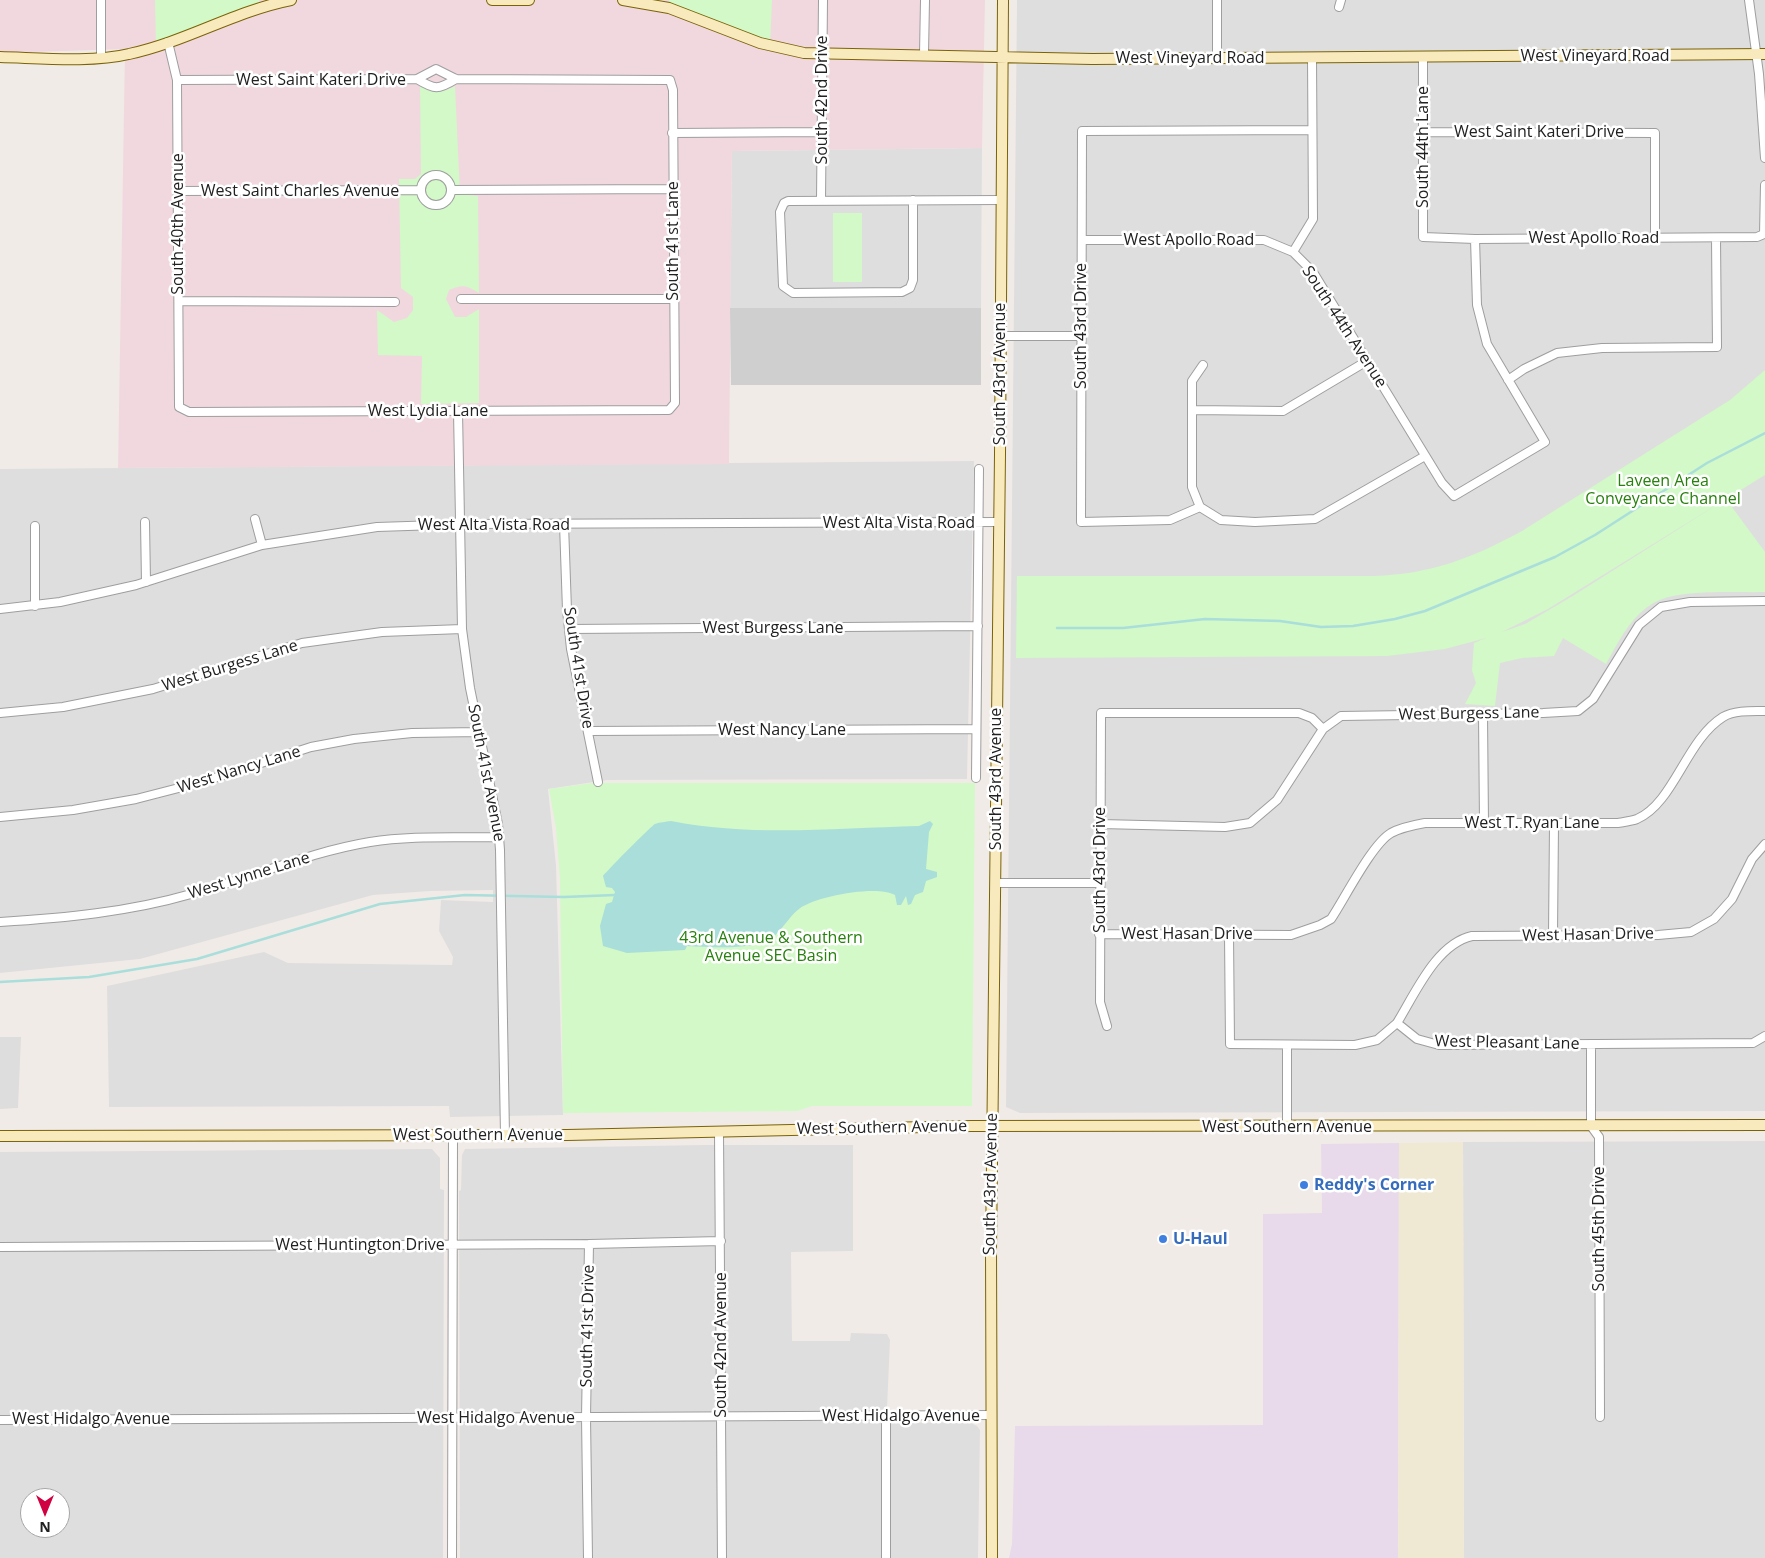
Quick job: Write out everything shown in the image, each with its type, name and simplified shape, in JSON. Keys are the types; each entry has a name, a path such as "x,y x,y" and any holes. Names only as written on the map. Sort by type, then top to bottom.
{"main road":[{"path":"0,57 101,58 133,54 259,8 292,0"},
{"path":"492,0 529,0"},
{"name":"West Vineyard Road","path":"623,0 669,8 770,46 804,53 924,54 1036,59 1761,54"},
{"name":"South 43rd Avenue","path":"992,1558 992,1126 996,883 1003,0"},
{"name":"West Southern Avenue","path":"0,1136 453,1136 992,1126 1765,1126"}],"street":[{"path":"101,0 101,58"},
{"name":"South 42nd Drive","path":"821,200 822,0"},
{"path":"924,54 925,0"},
{"path":"1217,0 1217,58"},
{"path":"1750,0 1761,54 1765,158"},
{"name":"South 40th Avenue","path":"168,42 177,80 179,407"},
{"name":"South 44th Avenue","path":"1312,57 1313,219 1293,252 1313,272 1442,483 1454,496 1545,442 1508,380"},
{"name":"South 44th Lane","path":"1423,57 1423,237"},
{"name":"West Saint Kateri Drive","path":"177,80 417,79 431,70 438,69 456,79 670,80"},
{"path":"417,79 430,87 438,88 456,79"},
{"name":"South 41st Lane","path":"670,80 673,90 675,403"},
{"name":"South 43rd Drive","path":"1200,507 1170,520 1081,522 1082,131 1312,130"},
{"path":"672,132 821,132"},
{"name":"West Saint Kateri Drive","path":"1424,132 1655,132 1655,238"},
{"name":"West Saint Charles Avenue","path":"436,175 444,177 449,182 451,190 449,197 437,205 429,203 424,198 421,190 423,183 429,177 436,175"},
{"path":"1764,234 1765,185"},
{"path":"451,190 673,188"},
{"name":"West Saint Charles Avenue","path":"178,191 421,190"},
{"path":"914,200 913,280 908,289 902,292 789,292 783,286 781,207 788,201 821,200 914,200 1002,200"},
{"name":"West Apollo Road","path":"1423,237 1475,239 1716,238 1757,237 1764,234"},
{"path":"1475,239 1477,305 1487,344 1508,380 1524,369 1557,353 1602,348 1717,347 1716,238"},
{"name":"West Apollo Road","path":"1082,240 1264,240 1293,252"},
{"path":"461,300 674,300"},
{"path":"178,301 395,302"},
{"path":"1000,336 1082,336"},
{"path":"1192,410 1283,411 1367,361"},
{"path":"1203,365 1192,381 1192,487 1200,507 1221,520 1255,522 1315,519 1426,456"},
{"name":"West Lydia Lane","path":"179,407 188,412 669,410 675,403"},
{"name":"South 41st Avenue","path":"458,411 462,629 499,837 505,1135"},
{"name":"South 43rd Avenue","path":"976,778 979,469"},
{"path":"255,518 262,545"},
{"path":"144,522 146,582"},
{"name":"West Alta Vista Road","path":"0,609 60,602 146,582 262,545 370,527 459,524 999,522"},
{"name":"South 41st Drive","path":"564,524 569,629 598,782"},
{"path":"35,526 35,606"},
{"name":"West Burgess Lane","path":"1323,729 1341,716 1578,711 1593,699 1639,626 1662,607 1690,602 1765,601"},
{"name":"West Burgess Lane","path":"569,629 978,626"},
{"name":"West Burgess Lane","path":"0,713 63,707 153,689 302,643 382,632 462,629"},
{"name":"West T. Ryan Lane","path":"1331,919 1376,849 1389,834 1401,828 1425,823 1618,823 1637,819 1658,804 1691,750 1708,730 1724,716 1749,711 1765,711"},
{"name":"South 43rd Drive","path":"1107,1026 1100,1002 1101,714 1299,714 1312,718 1323,729"},
{"path":"1483,714 1484,824"},
{"name":"West Nancy Lane","path":"588,731 976,729"},
{"path":"1101,824 1226,827 1250,823 1263,814 1277,800 1323,729"},
{"name":"West Nancy Lane","path":"0,817 73,810 136,799 202,782 312,747 354,739 412,733 480,732"},
{"path":"1552,935 1554,824"},
{"name":"West Lynne Lane","path":"0,922 82,915 180,897 317,855 371,842 424,838 499,837"},
{"name":"West Hasan Drive","path":"1397,1023 1442,951 1460,939 1472,936 1658,935 1692,932 1714,919 1732,899 1752,859 1765,844"},
{"path":"996,883 1100,883"},
{"name":"West Hasan Drive","path":"1100,934 1291,935 1331,919"},
{"path":"1229,934 1230,1044 1354,1045 1377,1040 1397,1023"},
{"name":"West Pleasant Lane","path":"1397,1023 1417,1039 1439,1045 1753,1044 1765,1036"},
{"name":"South 45th Drive","path":"1591,1044 1591,1126 1599,1137 1600,1417"},
{"path":"1287,1127 1288,1045"},
{"name":"South 42nd Avenue","path":"719,1132 722,1558"},
{"path":"452,1558 453,1136"},
{"name":"West Huntington Drive","path":"0,1247 589,1244 721,1241"},
{"name":"South 41st Drive","path":"588,1558 586,1417 589,1244"},
{"path":"886,1415 886,1558"},
{"name":"West Hidalgo Avenue","path":"0,1420 992,1415"}],"shaded area":[{"path":"0,0 985,0 982,148 732,151 729,464 118,468 125,49 0,53"},
{"path":"1017,0 1765,0 1765,1111 1020,1113 1006,1107"},
{"path":"982,148 981,308 730,308 732,151"},
{"path":"730,308 981,308 981,385 731,385"},
{"path":"974,461 967,779 607,780 548,789 556,865 563,1115 450,1117 449,1106 109,1107 107,986 264,952 288,963 452,965 453,957 439,931 441,900 493,902 493,890 430,891 373,895 140,959 0,973 0,469"},
{"path":"0,1037 21,1037 18,1108 0,1109"},
{"path":"1765,1141 1765,1558 1464,1558 1463,1142"},
{"path":"1463,1142 1464,1558 1398,1558 1399,1143"},
{"path":"1399,1143 1398,1558 1009,1558 1012,1544 1015,1426 1263,1425 1263,1214 1322,1213 1321,1144"},
{"path":"704,1145 853,1145 853,1251 791,1252 792,1341 850,1341 851,1333 887,1334 890,1340 887,1409 895,1423 969,1422 977,1426 980,1430 978,1558 460,1558 459,1191 461,1190 462,1155 465,1149"},
{"path":"432,1149 440,1158 440,1189 444,1190 443,1558 0,1558 0,1152"}],"green space":[{"path":"155,0 259,0 259,7 156,46"},
{"path":"669,0 772,0 770,46 669,8"},
{"path":"420,85 438,91 455,86 460,194 478,196 479,293 471,288 461,286 449,290 446,299 455,317 466,317 479,309 479,403 421,404 422,356 378,355 377,310 394,322 407,318 413,310 413,297 401,288 399,179 415,179 421,174"},
{"path":"833,213 862,213 862,282 833,282"},
{"name":"Laveen Area Conveyance Channel","path":"1765,370 1765,475 1726,499 1765,552 1765,592 1690,593 1663,599 1644,609 1637,616 1625,631 1606,664 1563,638 1554,656 1522,658 1500,663 1495,706 1465,704 1476,683 1472,670 1474,643 1486,638 1445,649 1387,656 1016,658 1017,576 1374,576 1395,575 1433,568 1468,557 1522,531 1730,400","holes":["1718,504 1525,624 1502,632 1548,609"]},
{"name":"43rd Avenue & Southern Avenue SEC Basin","path":"593,783 975,783 972,1106 812,1106 797,1111 563,1113 560,879 556,828 549,789"}],"water":[{"path":"671,821 732,829 794,830 919,826 930,821 933,824 929,832 926,869 937,872 937,877 926,881 923,892 915,895 911,904 908,905 906,896 901,905 897,905 895,895 875,891 847,893 807,904 791,917 775,936 758,944 728,947 687,946 685,950 627,953 603,946 600,926 606,904 612,902 615,892 612,888 606,887 603,876 655,824"}],"waterway":[{"path":"1057,628 1123,628 1205,619 1280,621 1321,627 1353,626 1395,619 1425,611 1555,557 1595,535 1707,463 1765,433"},
{"path":"0,982 89,977 197,959 380,904 465,895 564,897 615,895"}],"place":[{"name":"Reddy's Corner","path":"1304,1185"},
{"name":"U-Haul","path":"1163,1239"}]}
